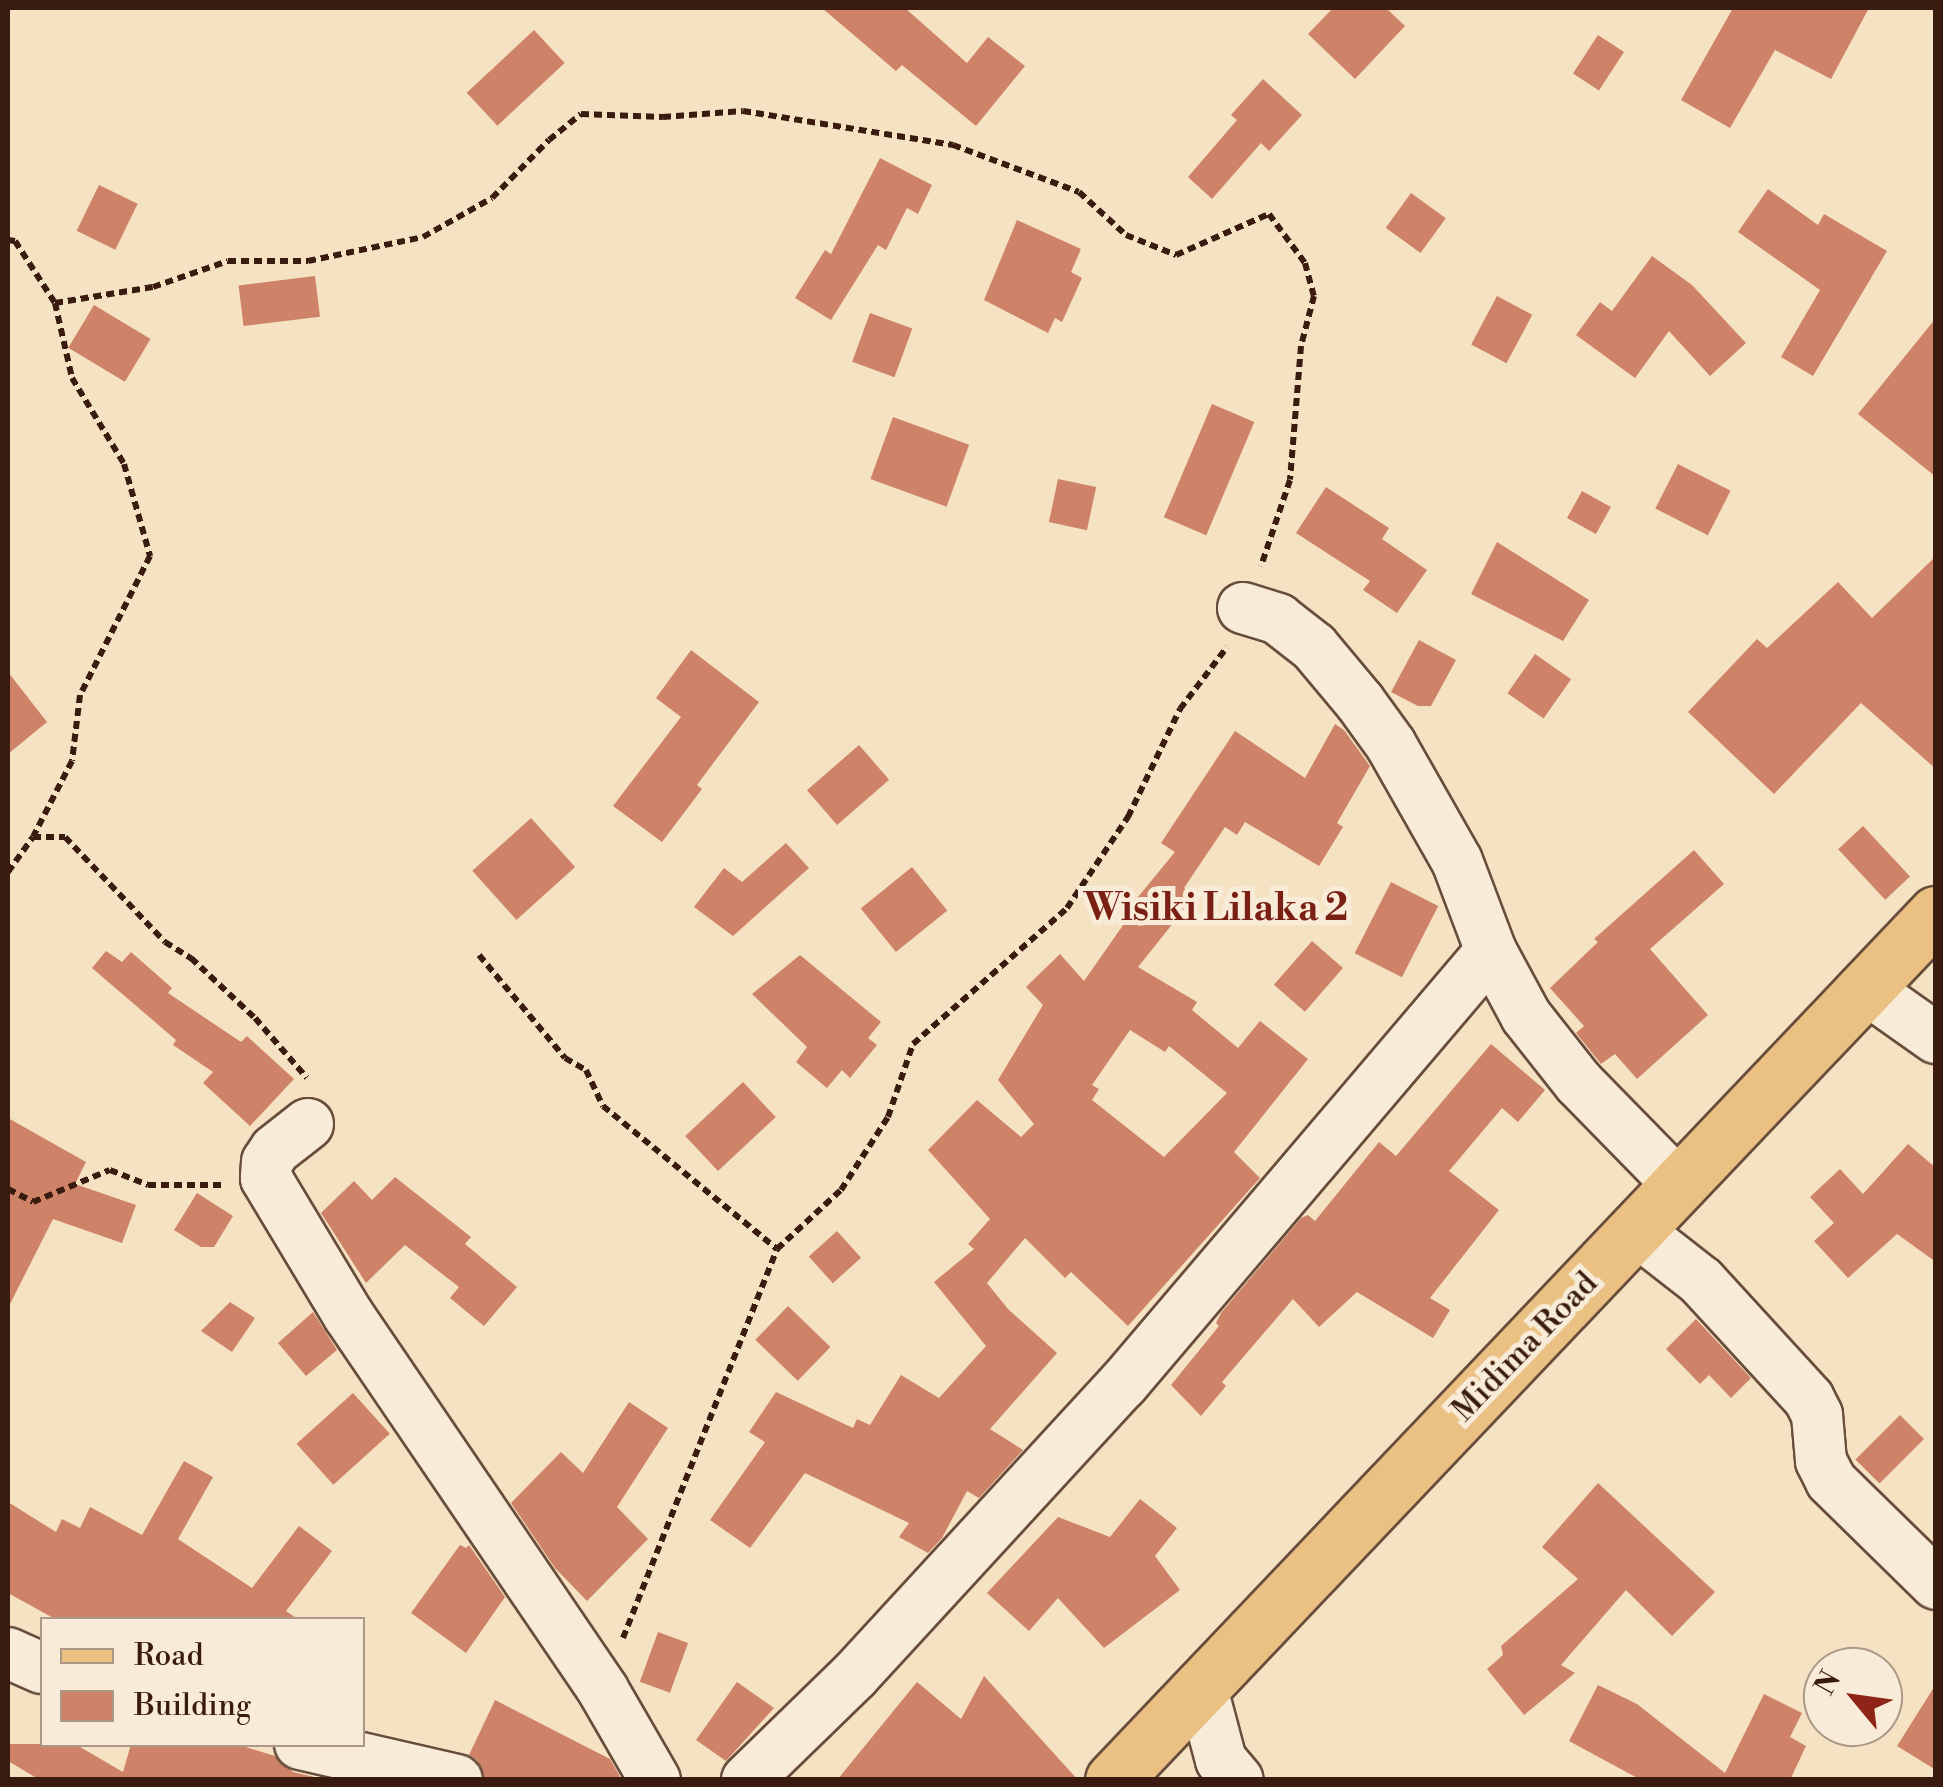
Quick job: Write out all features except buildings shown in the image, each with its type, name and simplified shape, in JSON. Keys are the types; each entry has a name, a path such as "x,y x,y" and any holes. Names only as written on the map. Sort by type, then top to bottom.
{"main road":[{"name":"Midima Road","path":"1114,1780 1936,914"}],"street":[{"path":"1243,608 1278,618 1314,647 1391,745 1456,861 1490,951 1526,1016 1580,1083 1679,1185"},
{"path":"747,1780 855,1676 1123,1384 1490,951"},
{"path":"1864,988 1936,1038"},
{"path":"308,1124 275,1150 267,1162 266,1178 349,1316 602,1690 655,1780"},
{"path":"1637,1231 1701,1281 1810,1399 1817,1415 1821,1461 1832,1481 1936,1584"},
{"path":"8,1653 40,1667"},
{"path":"1201,1685 1221,1760 1238,1780"},
{"path":"313,1747 457,1780"}],"path":[{"path":"55,303 153,287 228,261 308,260 423,237 492,198 581,114 663,117 743,110 952,145 1079,192 1126,235 1176,255 1269,214 1305,263 1314,296 1301,346 1290,480 1226,652 1180,709 1128,817 1067,908 913,1044 888,1117 841,1190 777,1249 602,1690"},
{"path":"8,240 15,241 55,303 72,378 124,464 150,556 80,695 72,761 33,836 8,872"},
{"path":"33,836 65,837 164,942 191,958 254,1018 328,1102 308,1124"},
{"path":"479,956 565,1058 586,1070 603,1106 777,1249"},
{"path":"8,1189 33,1202 110,1170 148,1185 235,1185 266,1178"}],"district":[{"name":"Wisiki Lilaka 2","path":"1216,909"}]}
